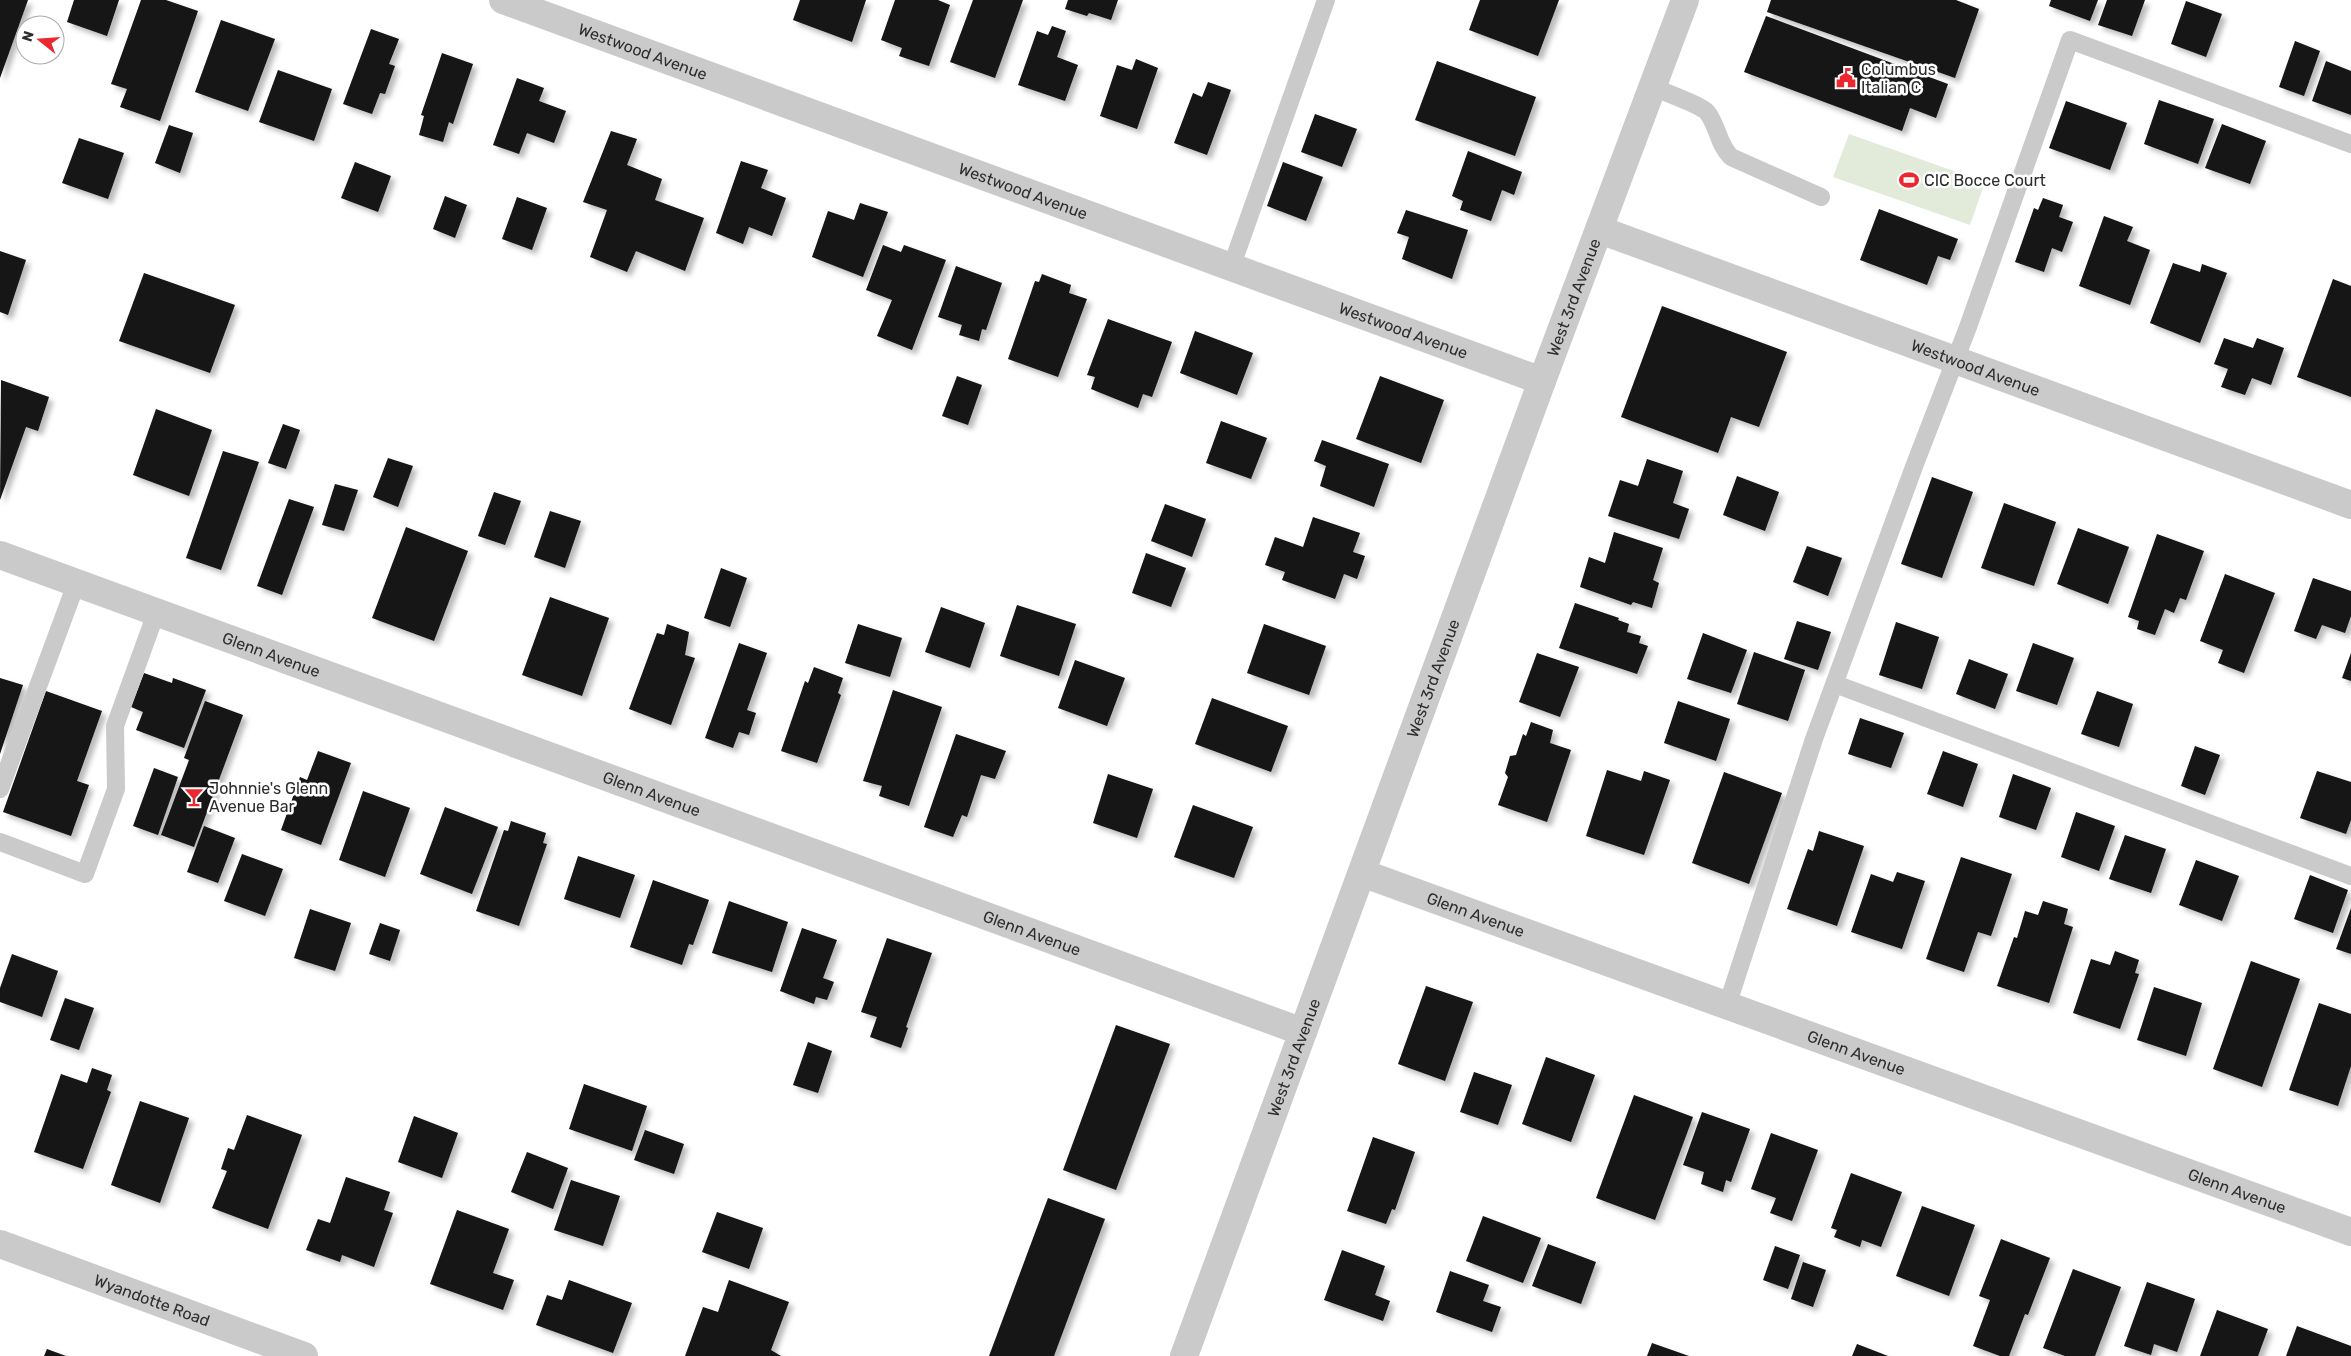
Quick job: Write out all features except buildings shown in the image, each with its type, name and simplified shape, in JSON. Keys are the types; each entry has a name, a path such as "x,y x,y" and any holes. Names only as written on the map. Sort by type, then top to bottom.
{"street":[{"name":"Westwood Avenue","path":"503,0 1542,381"},
{"name":"West 3rd Avenue","path":"1184,1356 1542,381 1685,0"},
{"name":"Westwood Avenue","path":"1600,230 2351,505"},
{"name":"Glenn Avenue","path":"0,555 1303,1032"},
{"name":"Glenn Avenue","path":"1362,874 2351,1232"},
{"name":"Wyandotte Road","path":"0,1244 304,1356"}],"lane":[{"path":"1231,268 1326,0"},
{"path":"1728,1006 1788,816 1914,464 1956,360 2070,40 2351,144"},
{"path":"1653,87 1706,111 1713,123 1722,149 1731,157 1821,198"},
{"path":"0,789 76,584"},
{"path":"0,842 85,874 116,789 115,726 156,613"},
{"path":"1835,684 2351,876"}],"green space":[{"name":"CIC Bocce Court","path":"1849,134 1985,182 1970,225 1833,177"}],"place":[{"name":"Columbus Italian C","path":"1846,78"},
{"name":"CIC Bocce Court","path":"1909,180"},
{"name":"Johnnie's Glenn Avenue Bar","path":"194,797"}]}
